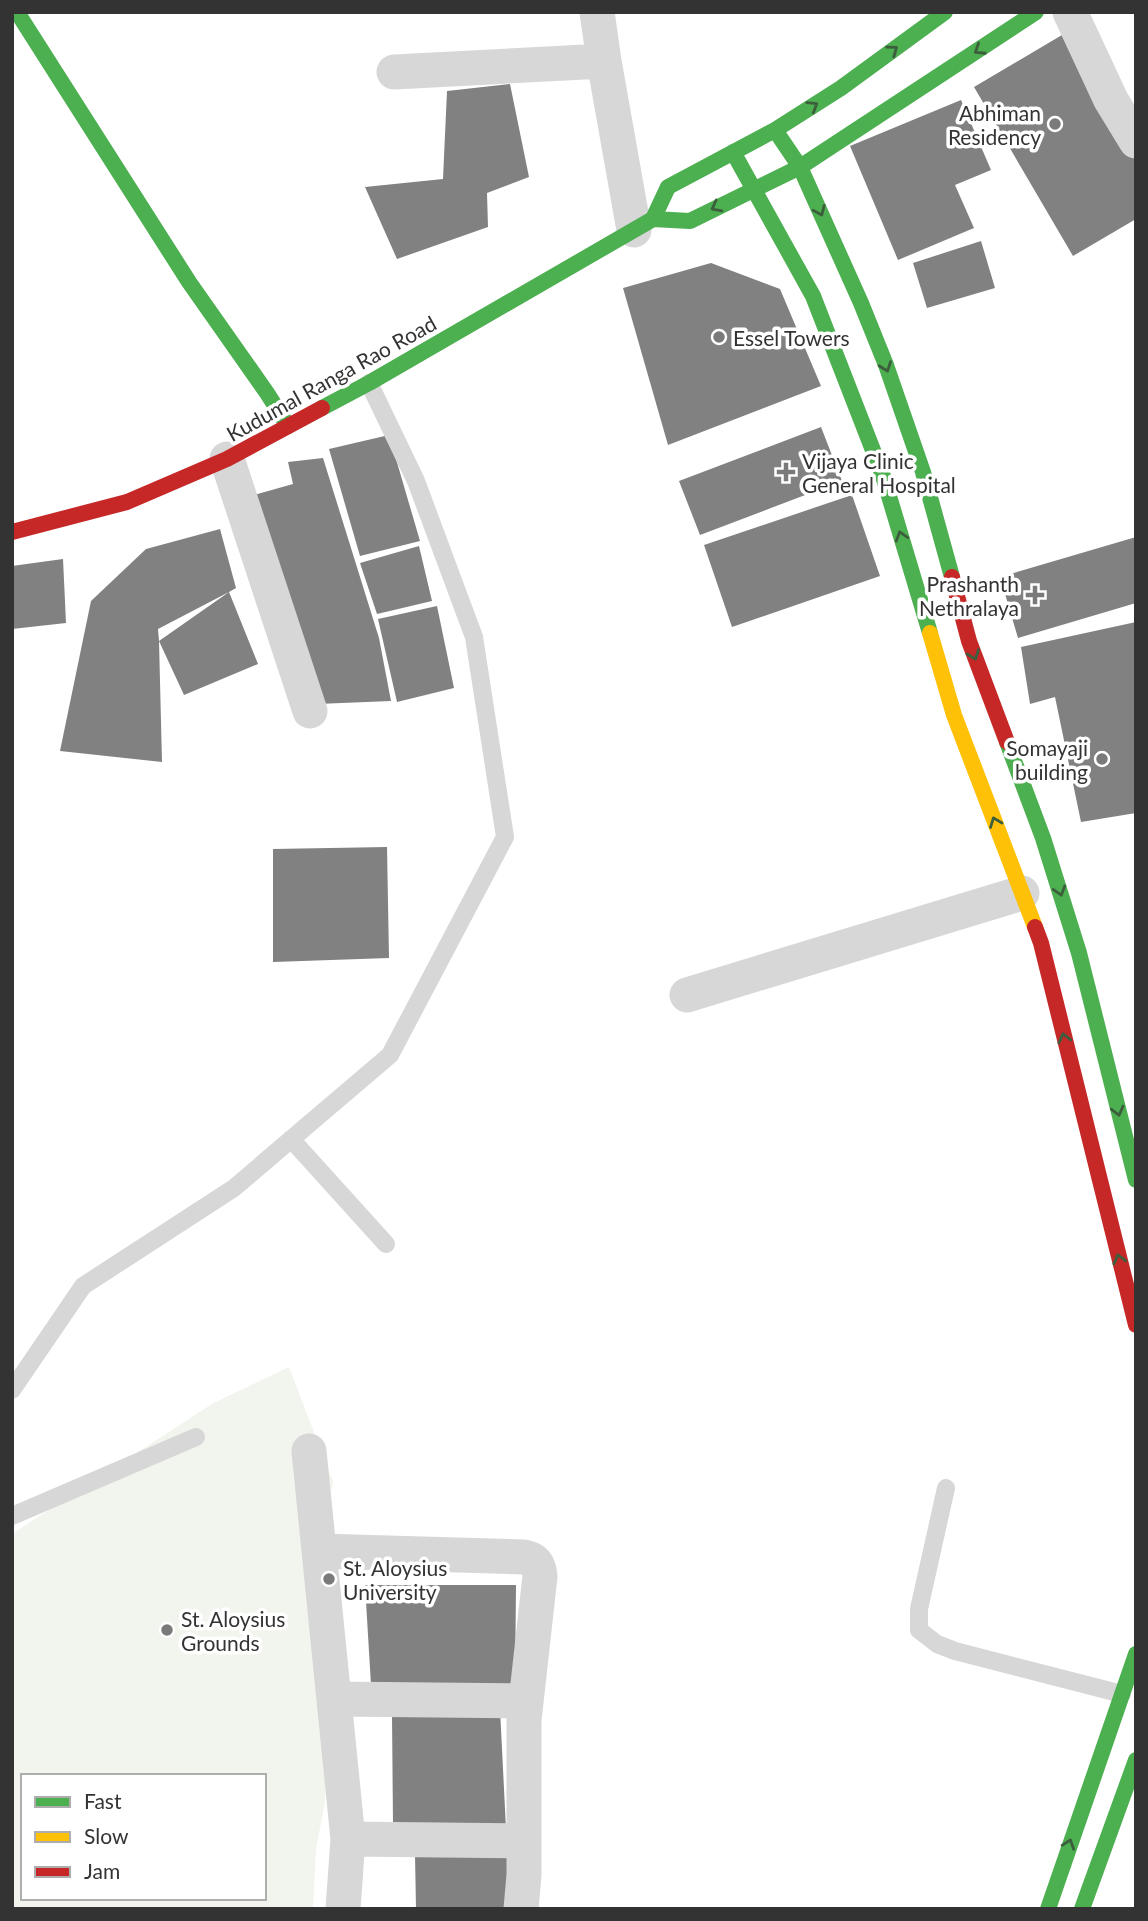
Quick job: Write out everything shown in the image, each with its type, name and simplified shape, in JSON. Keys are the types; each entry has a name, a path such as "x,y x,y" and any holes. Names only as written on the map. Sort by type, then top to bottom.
{"main road":[{"path":"17,12 189,282 288,426"},
{"path":"643,224 668,187 775,130 841,88 945,12"},
{"path":"643,224 690,221 800,167 1036,12"},
{"path":"775,130 800,167 861,303 886,365 923,472 969,641 1039,826 1079,953 1136,1180"},
{"path":"733,152 813,296 883,476 954,715 1041,943 1136,1325"},
{"name":"Kudumal Ranga Rao Road","path":"12,532 127,502 227,459 369,383 643,224"},
{"path":"1048,1909 1136,1654"},
{"path":"1082,1909 1136,1760"}],"street":[{"path":"597,12 604,61 643,224"},
{"path":"1070,12 1111,100 1136,141"},
{"path":"394,72 604,61"},
{"path":"227,459 310,711"},
{"path":"687,995 1022,893"},
{"path":"309,1451 348,1839 343,1909"},
{"path":"319,1551 531,1558 539,1568 524,1720 524,1875 521,1909"},
{"path":"334,1699 526,1701"},
{"path":"348,1839 524,1841"}],"lane":[{"path":"12,1390 83,1286 234,1188 390,1055 505,837 474,637 416,481 369,383"},
{"path":"291,1139 386,1244"},
{"path":"12,1516 196,1437"},
{"path":"946,1488 919,1609 919,1630 937,1644 955,1651 1122,1694"}],"shaded area":[{"name":"St. Aloysius Grounds","path":"289,1367 333,1482 321,1536 325,1802 316,1849 313,1909 12,1909 12,1534 212,1404"}],"building":[{"name":"Abhiman Residency","path":"1062,35 1136,160 1136,219 1073,256 974,87"},
{"path":"510,84 529,177 487,193 488,227 397,259 365,187 443,179 447,91"},
{"path":"961,100 991,170 955,185 974,228 898,260 850,146"},
{"path":"981,241 995,288 927,308 913,263"},
{"name":"Essel Towers","path":"711,263 780,289 821,386 668,445 623,288"},
{"path":"821,427 842,481 700,535 679,481"},
{"path":"389,435 420,541 360,556 329,449"},
{"path":"323,458 379,638 391,701 317,704 247,497 293,484 288,462"},
{"path":"852,495 880,576 732,627 704,545"},
{"path":"220,529 236,588 158,629 162,762 60,751 91,601 146,549"},
{"path":"1136,537 1136,603 1018,638 1000,577"},
{"path":"419,546 432,601 377,614 360,563"},
{"path":"63,559 66,623 12,629 12,566"},
{"path":"229,592 258,664 184,695 159,641"},
{"path":"437,606 454,688 397,702 378,619"},
{"name":"Somayaji building","path":"1136,622 1136,813 1081,822 1055,697 1030,704 1021,647"},
{"path":"387,847 389,958 273,962 273,849"},
{"path":"365,1585 516,1585 515,1684 371,1685"},
{"path":"500,1709 506,1829 393,1824 392,1715"},
{"path":"507,1852 508,1909 416,1909 415,1854"}],"traffic: fast":[{"path":"17,12 189,282 288,426"},
{"path":"653,219 668,187 775,130 841,88 945,12"},
{"path":"322,408 653,219 690,221 800,167 1036,12"},
{"path":"775,130 800,167 886,365 923,472 952,577"},
{"path":"733,152 813,296 883,476 930,633"},
{"path":"1007,742 1043,838 1079,953 1136,1180"},
{"path":"1048,1909 1136,1654"},
{"path":"1082,1909 1136,1760"}],"traffic: slow":[{"path":"930,633 954,715 1035,927"}],"traffic: jam":[{"path":"12,532 127,502 227,459 322,408"},
{"path":"952,577 969,641 1007,742"},
{"path":"1035,927 1136,1325"}],"place":[{"name":"Abhiman Residency","path":"1055,124"},
{"name":"Essel Towers","path":"719,337"},
{"name":"Vijaya Clinic General Hospital","path":"786,472"},
{"name":"Prashanth Nethralaya","path":"1035,595"},
{"name":"Somayaji building","path":"1102,759"},
{"name":"St. Aloysius University","path":"329,1579"},
{"name":"St. Aloysius Grounds","path":"167,1630"}]}
